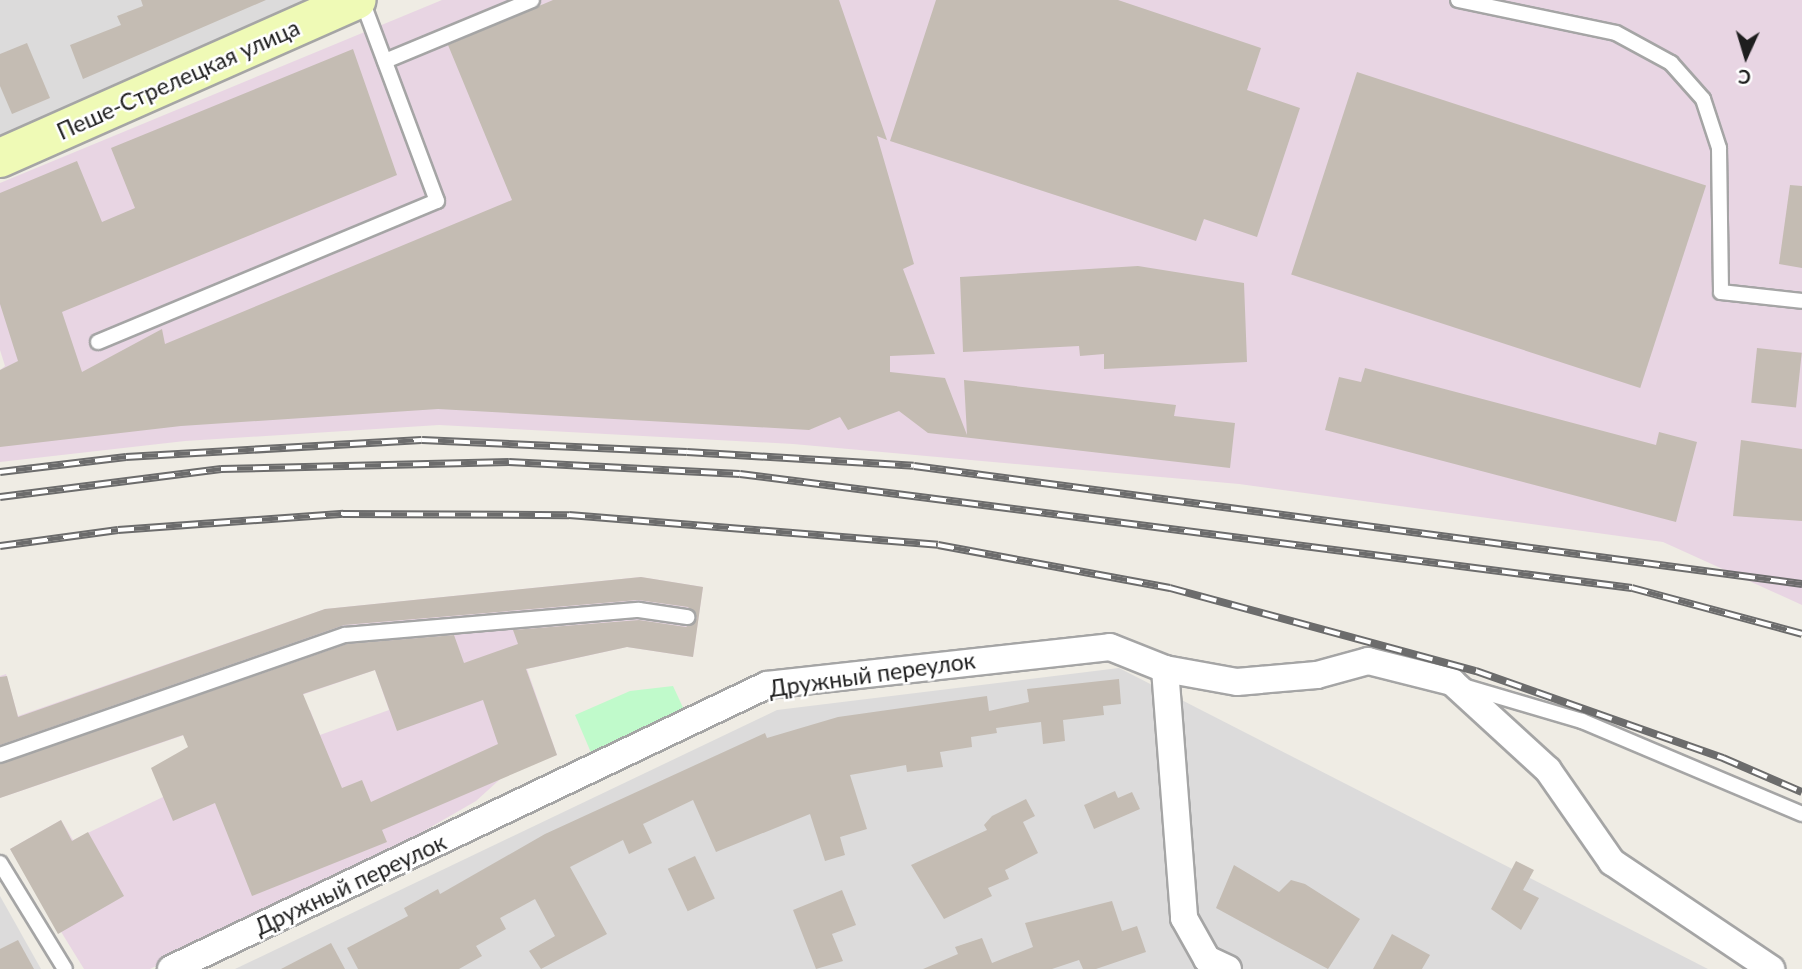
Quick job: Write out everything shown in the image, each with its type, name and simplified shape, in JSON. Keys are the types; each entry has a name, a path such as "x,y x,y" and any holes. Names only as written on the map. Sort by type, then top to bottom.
{"street":[{"name":"Пеше-Стрелецкая улица","path":"0,158 357,0"},
{"name":"Дружный переулок","path":"171,969 767,685 1111,648 1165,668 1237,682 1317,675 1368,661 1452,682"},
{"path":"1165,668 1184,918 1206,966"},
{"path":"1452,682 1548,770 1612,862 1771,969"}],"lane":[{"path":"98,342 437,201 362,0"},
{"path":"385,61 532,0"},
{"path":"1458,0 1616,33 1671,63 1703,99 1718,148 1721,292 1802,301"},
{"path":"0,755 345,635 639,610 687,617"},
{"path":"1452,682 1582,721 1802,814"},
{"path":"0,863 65,969"}],"shaded area":[{"path":"0,0 313,0 0,139"},
{"path":"442,0 1802,0 1802,605 1663,542 1239,484 793,444 439,425 185,441 0,462 0,370 5,366 0,350 0,183"},
{"path":"641,577 703,587 693,657 627,647 527,669 557,755 508,772 476,801 384,854 150,969 84,969 10,849 61,820 73,840 163,797 310,710 320,735 389,710 375,670 0,798 0,676 6,674 18,716 325,609"},
{"path":"1119,668 1708,969 235,969 777,710"},
{"path":"0,896 41,969 0,969"}],"green space":[{"path":"673,686 686,714 592,755 575,715 630,691"}],"building":[{"path":"141,0 266,0 83,79 70,45 121,25 117,16 143,6"},
{"path":"553,0 839,0 887,140 877,136 914,264 903,269 935,354 890,356 890,372 945,378 967,435 964,380 1176,405 1174,416 1235,423 1230,468 928,433 899,411 848,430 840,417 809,430 438,409 181,426 0,447 0,370 18,361 0,304 0,193 77,161 102,222 135,208 111,148 353,49 397,175 62,312 82,372 162,329 165,344 512,200 448,45"},
{"path":"936,0 1118,0 1261,48 1247,90 1300,108 1257,237 1204,219 1196,241 890,141"},
{"path":"27,43 50,98 12,114 0,86 0,54"},
{"path":"1357,72 1706,185 1640,388 1291,275"},
{"path":"1790,185 1802,186 1802,268 1779,264"},
{"path":"1138,266 1244,283 1247,362 1104,369 1104,354 1080,356 1079,346 963,352 960,277"},
{"path":"1757,348 1802,353 1796,407 1751,403"},
{"path":"1365,368 1656,445 1659,432 1697,442 1676,522 1325,430 1339,377 1361,382"},
{"path":"1741,440 1802,449 1802,521 1733,516"},
{"path":"641,577 703,587 693,657 627,647 526,669 557,755 382,830 387,842 252,896 215,803 173,821 151,768 188,747 183,735 0,798 0,764 347,644 454,635 464,663 518,644 513,630 639,620 686,627 697,618 688,607 638,600 344,625 0,745 0,677 7,676 18,717 325,609","holes":["375,670 397,731 483,700 498,744 371,802 362,780 342,788 303,694"]},
{"path":"1119,679 1121,704 1103,706 1104,715 1063,720 1065,741 1043,744 1041,722 996,728 997,733 971,737 972,747 940,752 943,767 907,772 906,765 850,775 867,829 840,837 845,855 825,861 810,814 716,852 693,800 643,824 652,843 629,854 623,840 570,867 607,934 541,969 529,951 555,936 535,899 500,918 506,929 476,946 482,956 459,969 358,969 347,948 408,916 404,908 438,889 440,894 545,834 765,733 767,738 838,717 987,696 989,711 1029,702 1027,689"},
{"path":"1115,791 1118,798 1132,792 1140,809 1094,829 1084,805"},
{"path":"1026,799 1035,816 1023,822 1038,853 1005,870 1009,879 988,888 992,896 944,919 911,865 987,830 984,825 992,816"},
{"path":"61,820 72,841 88,832 124,896 58,934 10,849"},
{"path":"695,856 715,899 688,911 668,869"},
{"path":"1516,861 1534,870 1523,890 1539,898 1521,930 1491,909"},
{"path":"1234,865 1279,892 1291,880 1305,884 1360,919 1328,969 1216,908"},
{"path":"842,890 856,925 832,934 843,961 816,969 793,910"},
{"path":"1112,901 1122,931 1137,926 1146,952 1096,969 1083,969 1079,960 1052,969 923,969 958,954 955,947 982,938 992,963 1033,947 1025,923"},
{"path":"1392,934 1430,955 1422,969 1373,969"},
{"path":"18,940 34,969 0,969 0,949"},
{"path":"331,943 345,969 281,969"}],"railway":[{"path":"0,472 126,457 422,440 914,466 1802,584"},
{"path":"0,497 221,469 509,462 740,474 1632,588 1802,634"},
{"path":"0,546 118,530 343,514 569,515 938,545 1170,588 1476,671 1723,758 1802,792"}]}
